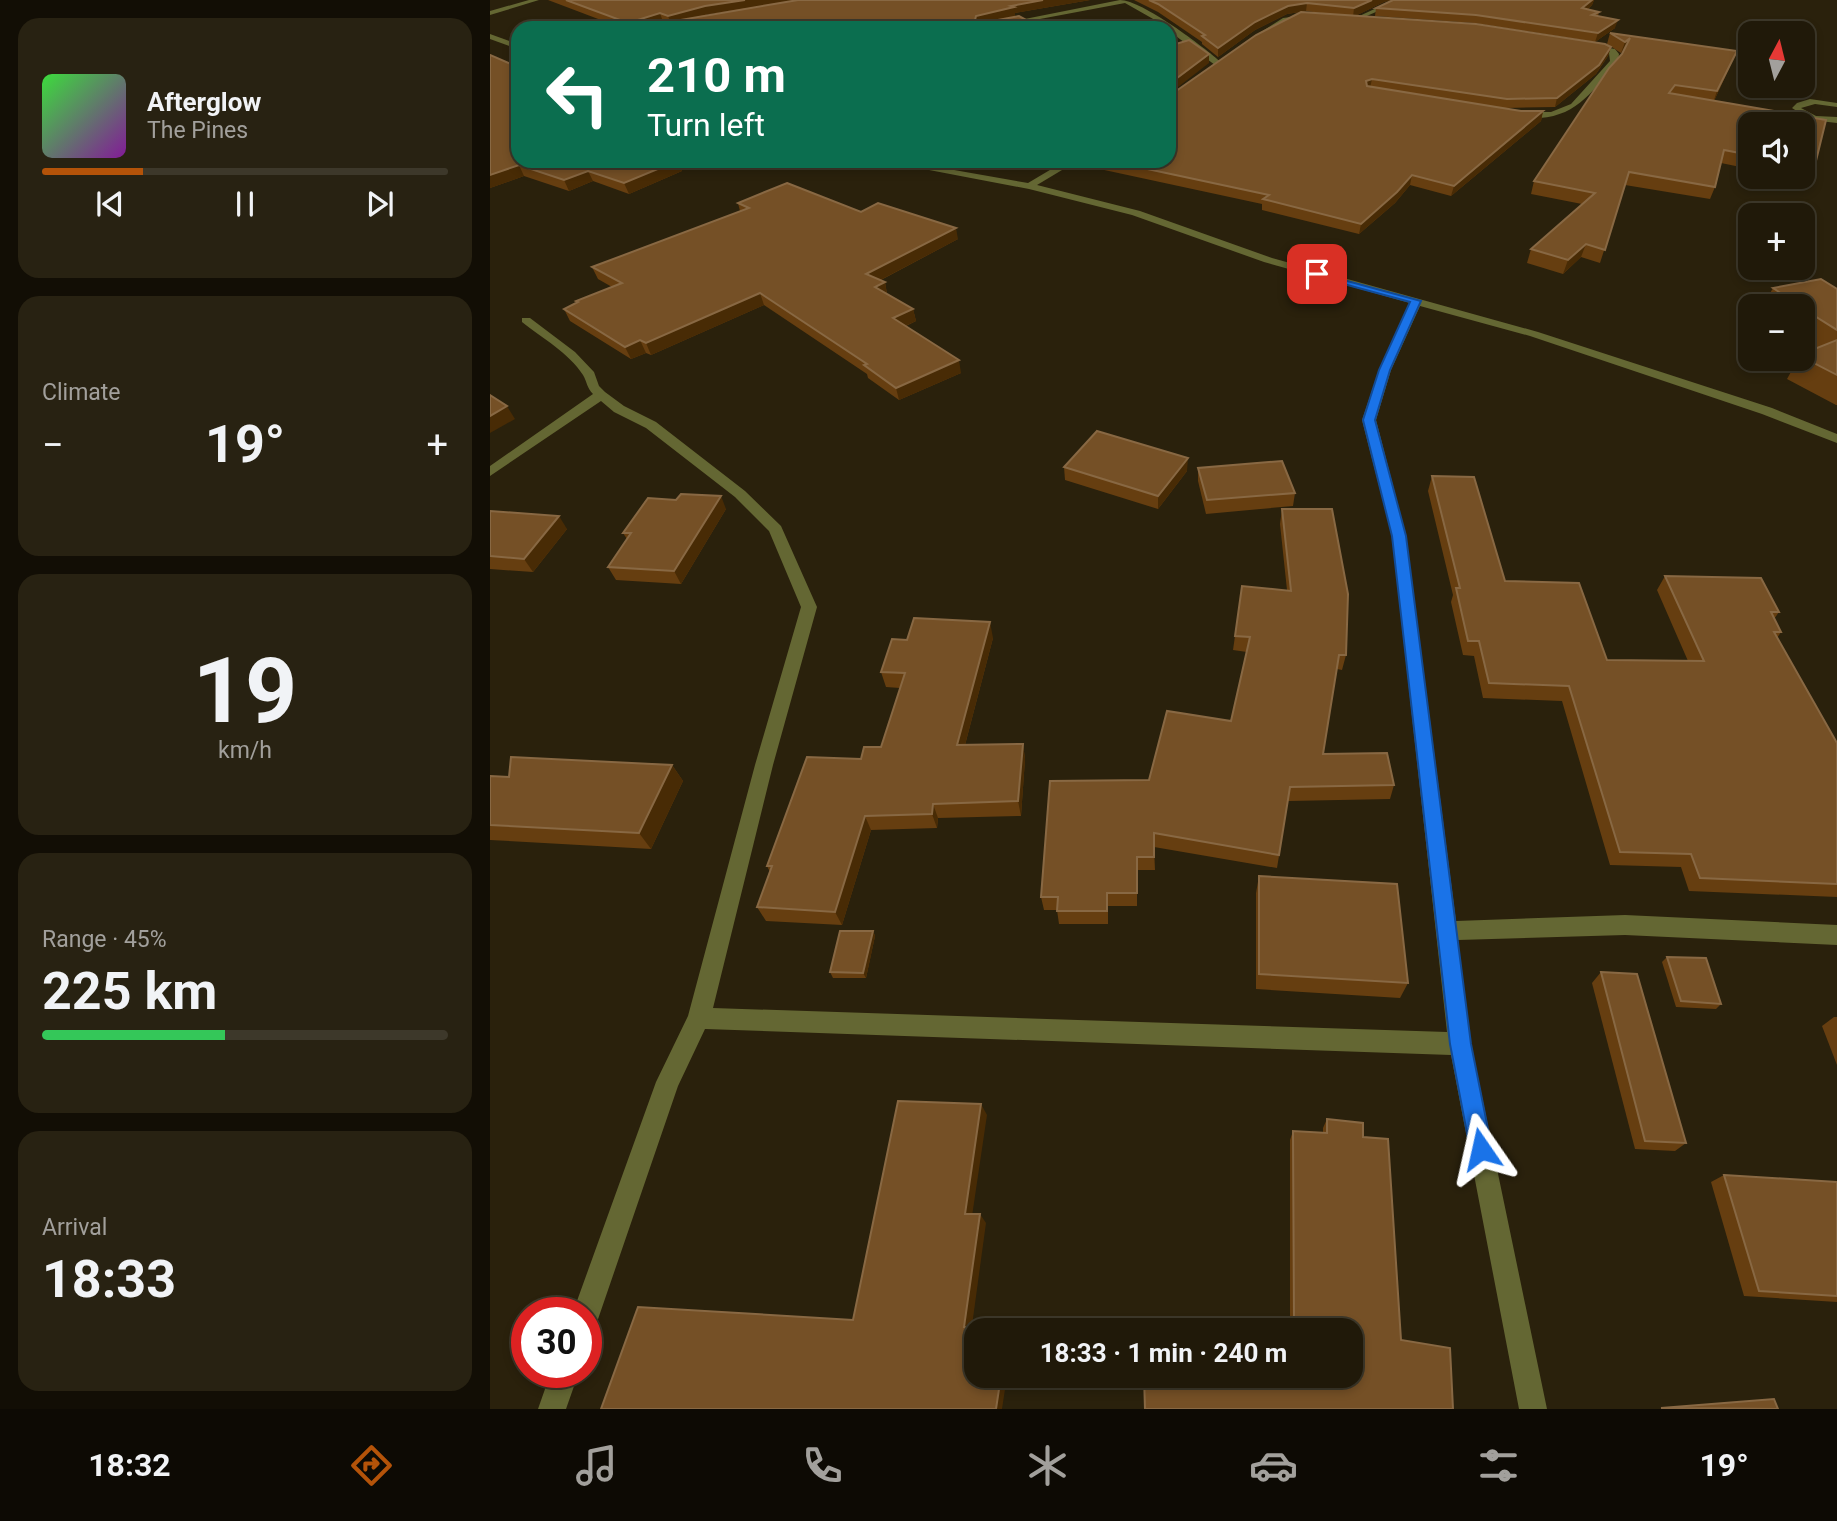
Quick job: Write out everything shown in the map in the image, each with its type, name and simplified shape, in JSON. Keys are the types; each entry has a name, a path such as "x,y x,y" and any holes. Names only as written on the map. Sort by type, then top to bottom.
{"street":[{"path":"490,13 536,0"},
{"path":"1358,18 1400,0"},
{"path":"1018,21 1125,1 1155,21"},
{"path":"1252,41 1285,19 1300,16 1323,17"},
{"path":"703,21 717,18"},
{"path":"1347,18 1382,21"},
{"path":"1176,35 1218,63"},
{"path":"490,36 511,44"},
{"path":"1505,113 1552,115 1574,106 1614,61 1615,54 1605,48 1578,44"},
{"path":"1209,70 1230,55"},
{"path":"1818,102 1837,92"},
{"path":"1837,105 1801,103 1796,108 1814,118 1837,120"},
{"path":"927,168 1030,186 1136,213 1268,260 1534,334 1767,411 1837,439"},
{"path":"1030,186 1060,168"},
{"path":"1416,301 1385,370 1369,420 1399,536 1460,1044 1532,1409"},
{"path":"526,320 571,355 590,374 593,387 601,395 619,409 651,425 740,494 776,528 809,607 764,765 699,1018 668,1082 592,1297"},
{"path":"490,472 601,395"},
{"path":"1447,931 1625,925 1837,935"},
{"path":"699,1018 1460,1044"},
{"path":"552,1409 559,1388"}],"building":[{"path":"566,0 745,0 705,6 668,16 660,13 634,21 623,21"},
{"path":"798,0 1043,0 976,16 975,20 981,21 680,20"},
{"path":"1149,0 1372,0 1354,8 1307,3 1288,6 1255,22 1218,48 1202,36 1205,35"},
{"path":"1393,0 1592,0 1582,8 1599,12 1592,15 1618,20 1598,33 1476,15 1376,8"},
{"path":"1301,12 1476,24 1611,47 1599,65 1557,98 1507,99 1372,79 1366,81 1367,86 1521,111 1543,111 1454,186 1412,175 1361,224 1263,199 1269,195 1143,168 1176,168 1176,91 1256,35"},
{"path":"1019,16 1028,21 992,21"},
{"path":"1610,33 1737,51 1717,91 1675,85 1669,93 1779,112 1738,112 1738,153 1724,150 1715,187 1629,172 1605,250 1586,244 1568,260 1531,249 1595,193 1534,181 1609,68 1622,54 1630,38 1625,42"},
{"path":"1189,40 1209,54 1176,79 1176,44"},
{"path":"490,55 511,64 511,168 490,175"},
{"path":"1815,118 1826,120 1815,165"},
{"path":"528,168 660,168 624,183 588,171 564,180"},
{"path":"787,183 861,212 878,203 956,228 866,274 885,282 875,287 913,309 893,318 959,360 896,388 864,365 867,364 760,293 646,343 640,340 625,347 564,309 578,302 576,301 622,283 592,267 749,208 738,203"},
{"path":"1821,279 1837,289 1837,330 1815,316 1815,294 1782,294 1773,288"},
{"path":"1837,340 1837,375 1815,364 1815,349"},
{"path":"490,395 507,406 490,416"},
{"path":"1097,431 1188,458 1158,496 1064,467"},
{"path":"1282,461 1295,493 1207,500 1198,468"},
{"path":"1432,476 1474,477 1505,581 1579,583 1607,660 1704,661 1665,576 1761,578 1779,612 1771,612 1781,632 1774,632 1837,743 1837,884 1700,878 1691,854 1620,852 1569,686 1489,683 1479,641 1468,641 1456,588 1460,588"},
{"path":"681,494 721,496 674,571 608,567 631,533 623,533 648,498 676,500"},
{"path":"1282,509 1332,509 1348,594 1346,655 1339,655 1323,754 1387,753 1394,785 1290,787 1279,855 1154,833 1154,857 1137,857 1137,893 1107,893 1107,911 1057,911 1058,897 1041,897 1050,781 1149,780 1167,711 1231,721 1250,637 1235,636 1242,586 1291,591"},
{"path":"490,511 559,516 524,559 490,556"},
{"path":"914,618 990,622 957,745 1023,744 1018,801 933,804 932,814 865,816 835,912 757,907 772,866 767,866 807,757 861,759 864,747 881,747 905,673 881,672 892,639 907,640"},
{"path":"511,757 672,765 639,833 490,825 490,776 509,777"},
{"path":"1259,876 1397,884 1408,983 1259,974"},
{"path":"840,931 873,931 863,973 830,972"},
{"path":"1667,957 1706,958 1721,1004 1681,1001"},
{"path":"1601,972 1637,974 1686,1143 1645,1141"},
{"path":"898,1101 981,1104 965,1214 980,1214 964,1318 964,1388 999,1388 996,1409 601,1409 638,1307 853,1320"},
{"path":"1327,1119 1363,1123 1363,1137 1388,1139 1401,1340 1450,1348 1453,1409 1145,1409 1144,1388 1363,1388 1363,1318 1294,1318 1293,1131 1327,1133"},
{"path":"1724,1175 1837,1182 1837,1296 1759,1291"},
{"path":"1774,1399 1778,1409 1661,1408"}],"route":[{"path":"1317,274 1416,301 1385,370 1369,420 1399,536 1460,1044 1481,1149"}]}
